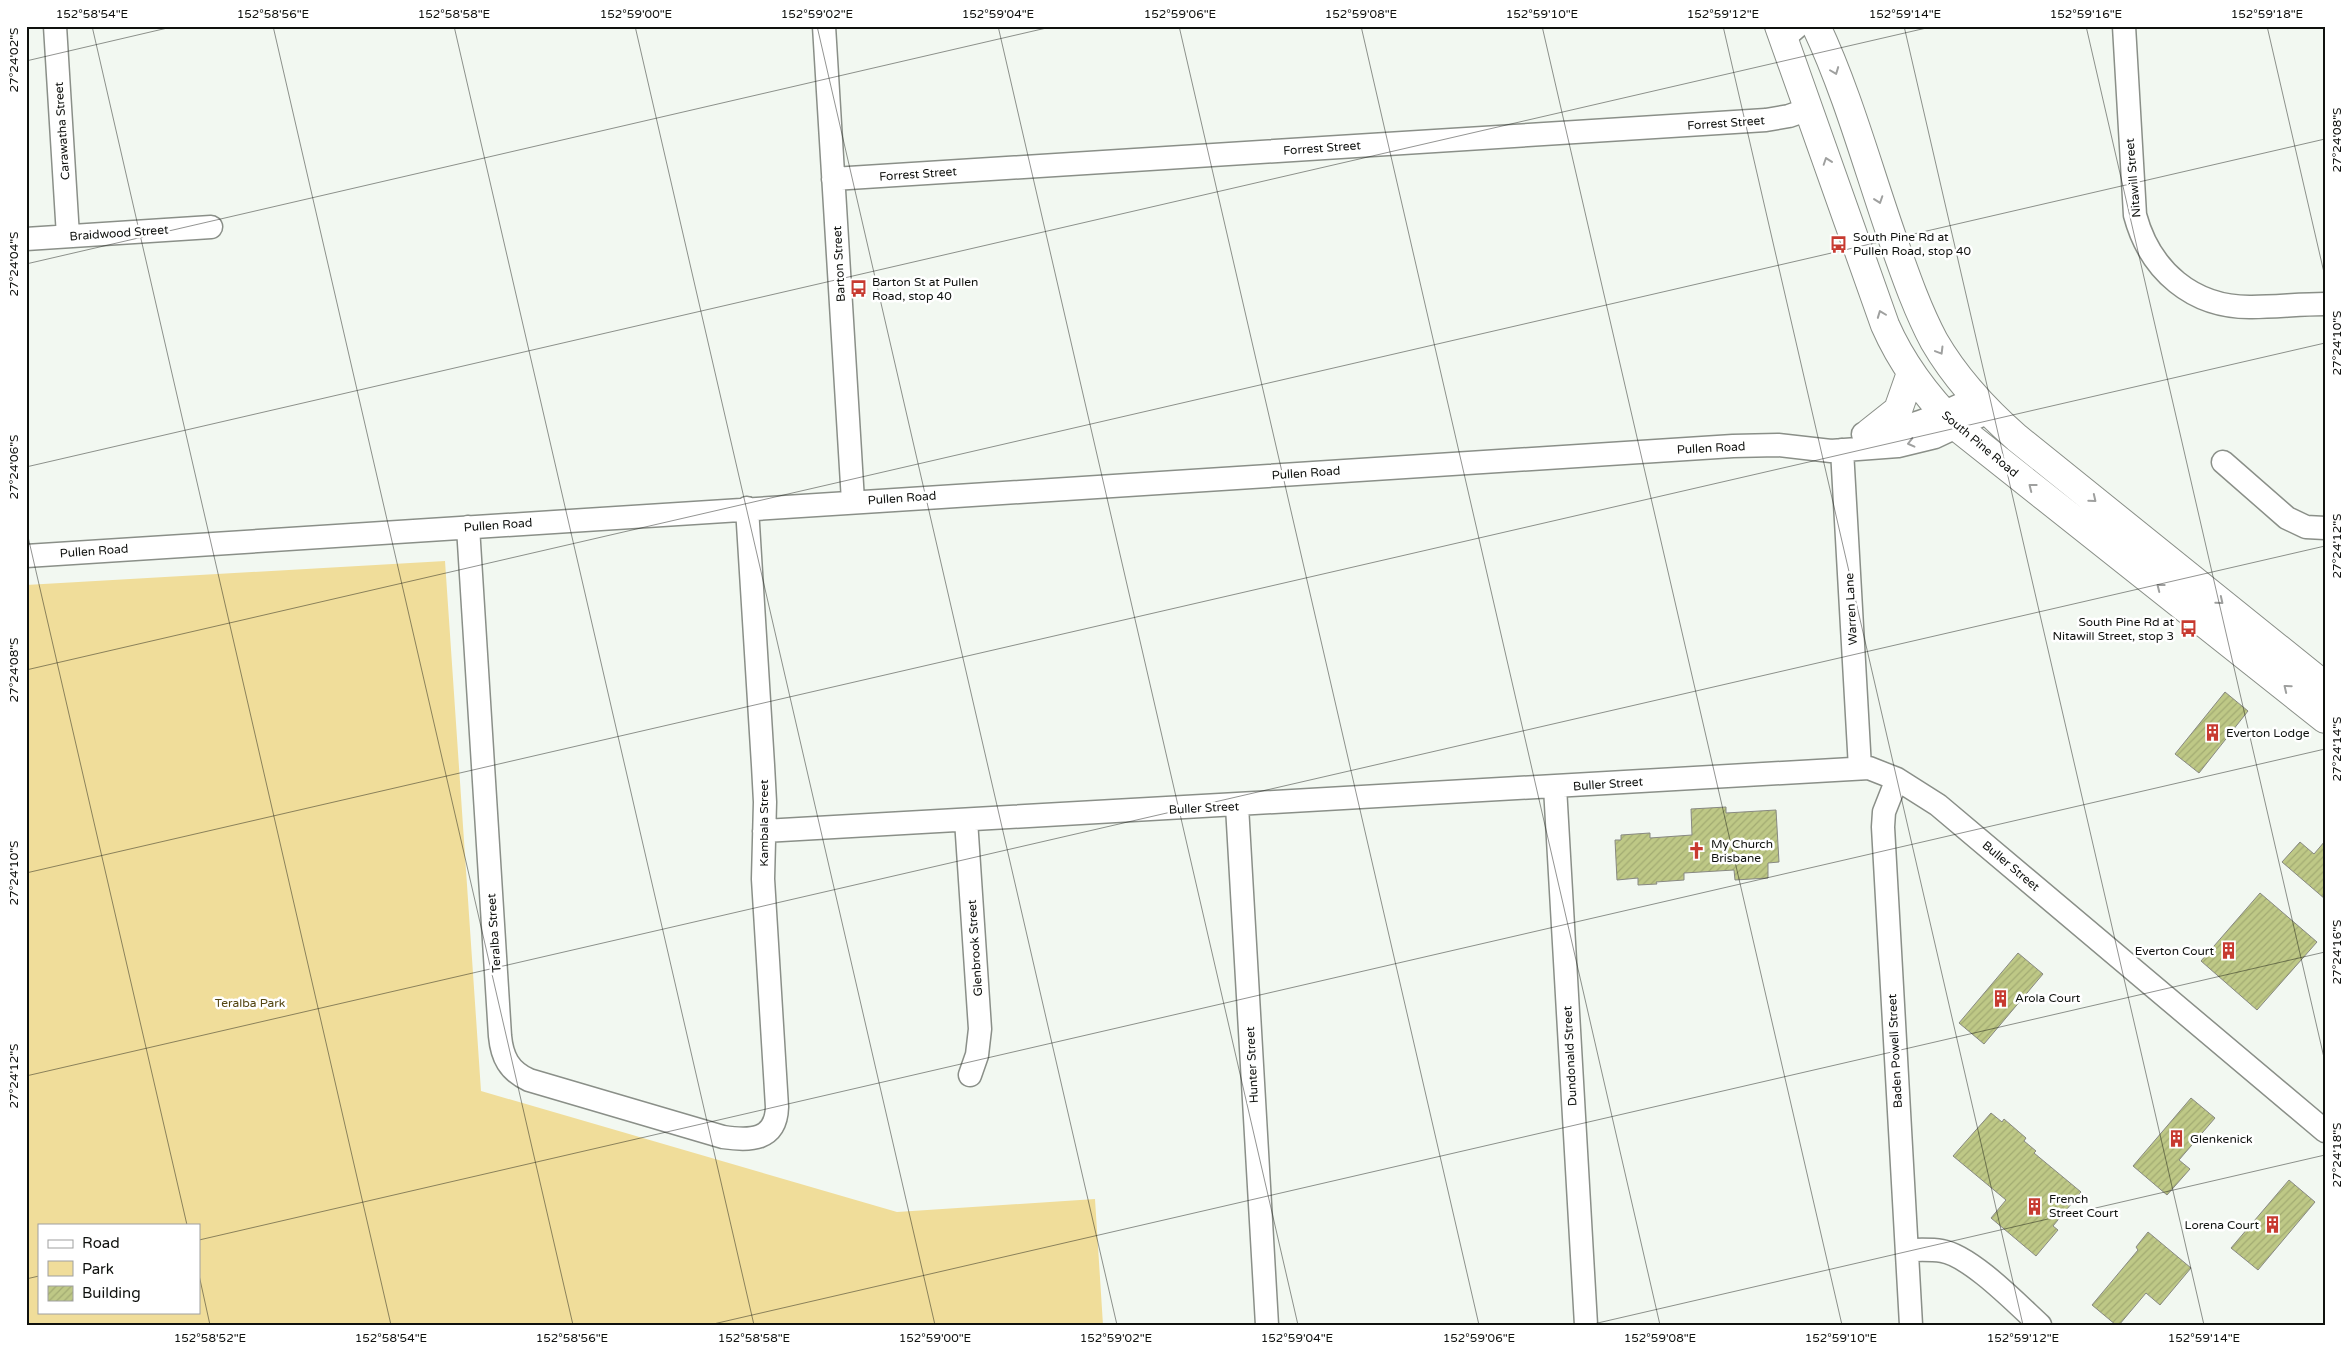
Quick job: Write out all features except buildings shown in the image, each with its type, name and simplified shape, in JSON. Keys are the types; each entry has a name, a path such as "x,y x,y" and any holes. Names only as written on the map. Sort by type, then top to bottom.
{"highway":[{"path":"1816,26 1841,86 1901,262 1922,317 1945,359 1982,405 2017,438 2324,683"},
{"name":"South Pine Road","path":"1787,30 1809,108 1885,325 1911,373 1950,420 2325,719"},
{"path":"1869,433 1898,410 1911,373"}],"street":[{"name":"Carawatha Street","path":"55,26 68,236"},
{"name":"Barton Street","path":"824,26 853,501"},
{"name":"Nitawill Street","path":"2124,26 2135,215 2140,232 2158,266 2190,292 2209,301 2229,306 2325,304"},
{"name":"Forrest Street","path":"833,179 1766,120 1789,116 1809,108"},
{"name":"Braidwood Street","path":"26,239 211,227"},
{"name":"Pullen Road","path":"26,556 853,501 1778,445 1829,436 1902,429 1950,420 1982,405"},
{"name":"Pullen Road","path":"1778,445 1842,450 1898,446 1934,437 1950,420"},
{"name":"Warren Lane","path":"1842,450 1860,768"},
{"path":"2223,462 2287,518 2306,527 2325,528"},
{"name":"Kambala Street","path":"747,508 764,765 763,879 778,1107 775,1123 766,1133"},
{"name":"Teralba Street","path":"468,527 498,998 504,1056 513,1071 529,1080 713,1134 746,1139 766,1133"},
{"name":"Buller Street","path":"764,832 1237,806 1860,768 1877,770 1897,779 1938,805 2325,1131"},
{"name":"Baden Powell Street","path":"1897,779 1884,812 1883,827 1911,1325"},
{"name":"Dundonald Street","path":"1555,787 1586,1325"},
{"name":"Hunter Street","path":"1237,806 1267,1325"},
{"name":"Glenbrook Street","path":"966,820 980,1029 977,1055 970,1075"},
{"path":"1906,1250 1942,1251 1961,1258 1991,1281 2040,1325"}],"green space":[{"name":"Teralba Park","path":"445,561 481,1091 897,1212 1095,1199 1103,1325 26,1325 26,585"}],"place":[{"name":"South Pine Rd at Pullen Road, stop 40","path":"1839,244"},
{"name":"Barton St at Pullen Road, stop 40","path":"858,289"},
{"name":"South Pine Rd at Nitawill Street, stop 3","path":"2188,629"},
{"name":"Everton Lodge","path":"2212,733"},
{"name":"My Church Brisbane","path":"1697,851"},
{"name":"Everton Court","path":"2228,951"},
{"name":"Arola Court","path":"2001,998"},
{"name":"Glenkenick","path":"2176,1139"},
{"name":"French Street Court","path":"2035,1206"},
{"name":"Lorena Court","path":"2273,1225"}]}
